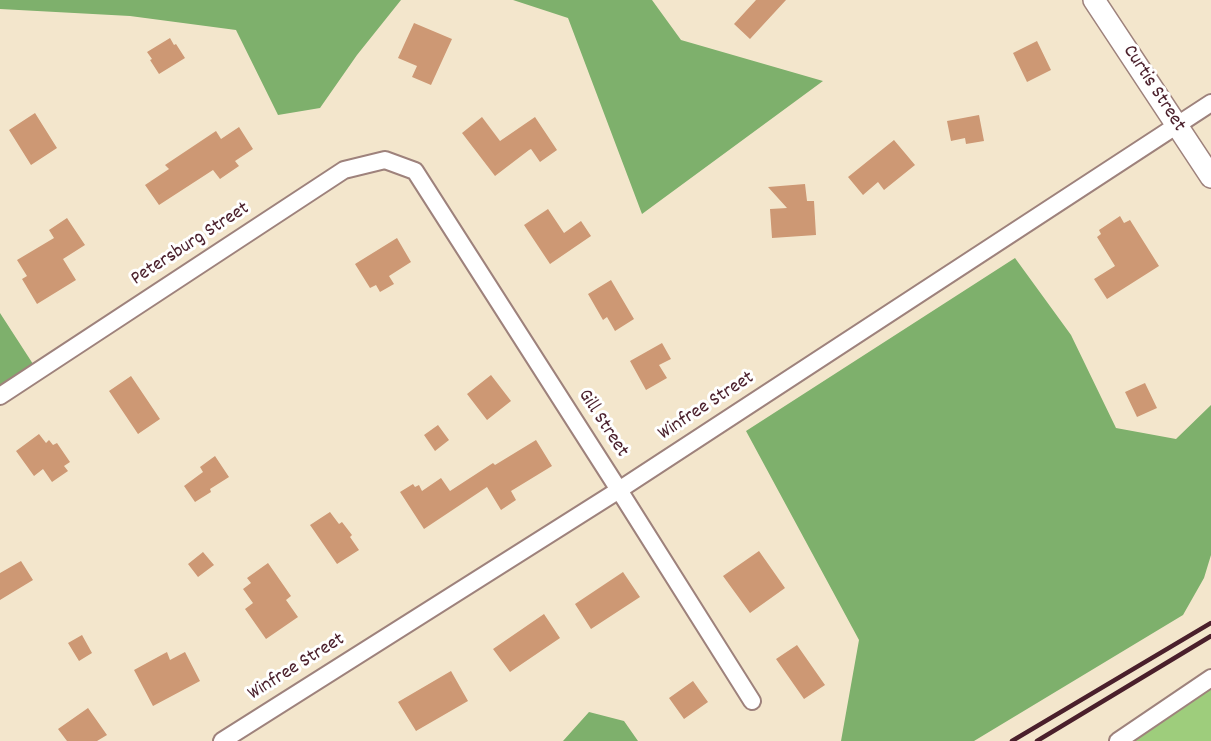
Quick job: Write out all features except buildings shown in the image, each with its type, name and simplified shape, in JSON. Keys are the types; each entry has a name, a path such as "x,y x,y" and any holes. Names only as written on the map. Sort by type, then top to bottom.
{"street":[{"name":"Curtis Street","path":"1094,0 1211,177"},
{"name":"Winfree Street","path":"222,741 619,490 1211,103"},
{"name":"Petersburg Street","path":"0,396 344,170 385,160 415,171"},
{"name":"Gill Street","path":"415,171 752,701"},
{"path":"1118,741 1211,678"}],"green space":[{"path":"0,0 401,0 357,55 320,108 278,115 236,30 130,16 0,9"},
{"path":"513,0 652,0 681,40 823,81 642,214 568,18"},
{"path":"1015,258 1071,335 1116,428 1176,439 1211,405 1211,555 1204,578 1183,615 974,741 841,741 859,640 746,431"},
{"path":"0,313 33,364 0,385"},
{"path":"1211,674 1211,741 1119,741"},
{"path":"589,712 624,721 638,741 563,741"}],"railway":[{"path":"1012,741 1211,623"},
{"path":"1037,741 1211,636"}]}
